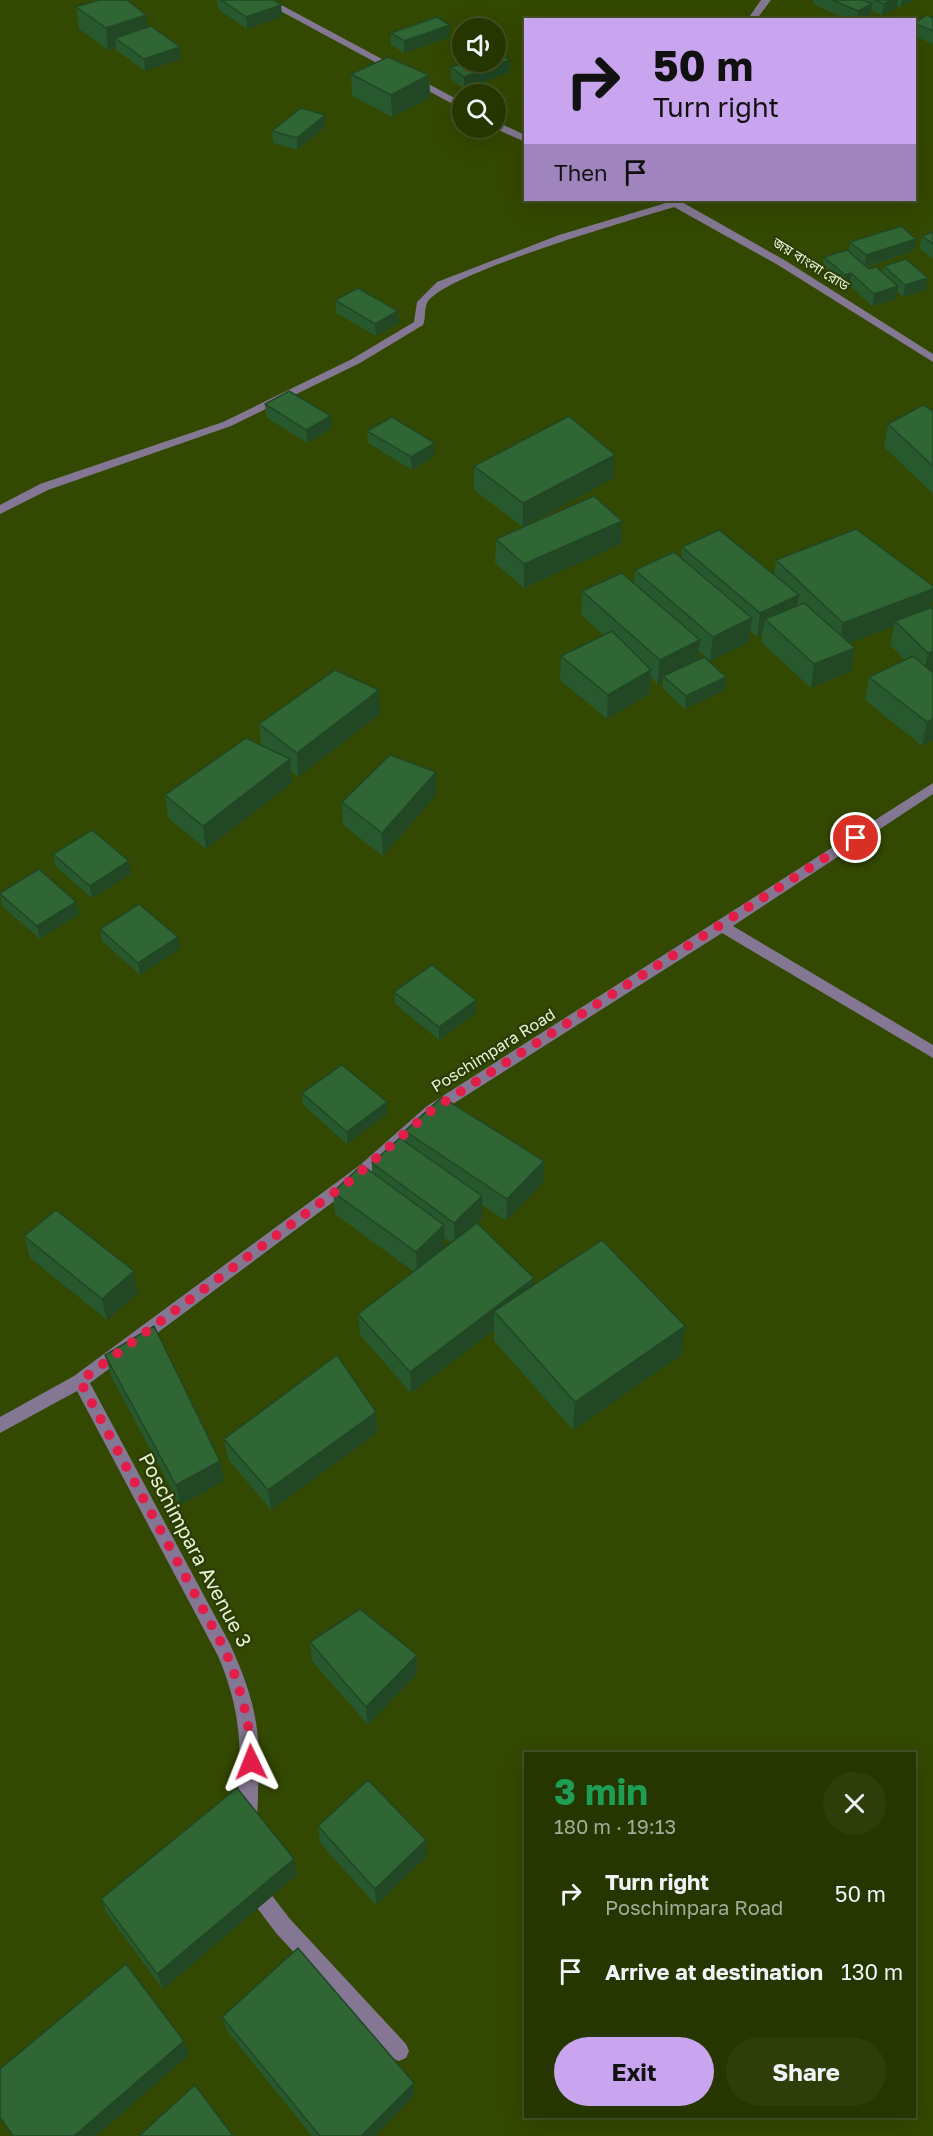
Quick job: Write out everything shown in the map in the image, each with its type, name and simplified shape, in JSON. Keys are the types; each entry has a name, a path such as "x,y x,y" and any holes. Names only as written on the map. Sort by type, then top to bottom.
{"street":[{"path":"266,0 452,101"},
{"path":"752,18 766,0"},
{"path":"506,130 524,138"},
{"path":"0,510 44,487 227,424 356,361 419,323 422,303 441,285 563,237 673,201"},
{"name":"জয় বাংলা রোড","path":"673,201 782,263 933,358"},
{"name":"Poschimpara Road","path":"0,1426 80,1381 351,1180 432,1110 722,926 933,788"},
{"path":"722,926 933,1052"},
{"name":"Poschimpara Avenue 3","path":"80,1381 225,1650 242,1692 251,1739 251,1785 246,1823 248,1847"},
{"path":"252,1869 262,1898 283,1926 399,2051"}],"building":[{"path":"99,0 127,0 146,15 106,28 76,7"},
{"path":"221,0 274,0 281,5 246,17"},
{"path":"832,0 863,0 872,4 858,11"},
{"path":"875,0 891,0 884,4"},
{"path":"927,15 933,18 933,31 916,24"},
{"path":"437,17 450,25 404,41 391,33"},
{"path":"151,26 180,47 144,59 115,38"},
{"path":"388,57 429,75 391,95 351,74"},
{"path":"458,72 478,72 464,77"},
{"path":"301,108 325,115 297,138 272,131"},
{"path":"901,226 916,239 866,255 850,242"},
{"path":"933,232 933,244 922,236"},
{"path":"847,250 869,269 876,267 898,286 874,294 851,273 845,275 824,257"},
{"path":"906,259 928,278 905,285 884,266"},
{"path":"358,288 398,311 375,324 335,300"},
{"path":"289,391 331,416 306,430 265,404"},
{"path":"923,405 933,411 933,466 888,424"},
{"path":"569,416 615,455 523,503 474,466"},
{"path":"392,417 435,443 411,457 367,431"},
{"path":"594,496 622,521 524,564 496,539"},
{"path":"856,529 933,586 933,589 843,623 776,560"},
{"path":"719,530 799,595 760,613 682,547"},
{"path":"674,552 752,618 713,637 635,570"},
{"path":"622,573 700,640 660,660 582,591"},
{"path":"804,603 855,648 814,664 765,619"},
{"path":"933,607 933,651 928,653 895,621"},
{"path":"612,631 651,670 608,695 561,656"},
{"path":"913,656 933,673 933,719 927,722 869,677"},
{"path":"704,657 726,677 686,696 663,676"},
{"path":"335,670 379,690 297,753 259,724"},
{"path":"246,738 290,759 203,826 165,795"},
{"path":"390,755 436,772 382,833 342,802"},
{"path":"92,830 129,861 90,886 53,854"},
{"path":"39,869 76,902 37,926 0,893"},
{"path":"139,904 178,937 138,963 100,929"},
{"path":"432,965 476,1000 439,1027 394,992"},
{"path":"342,1065 387,1102 347,1132 302,1093"},
{"path":"442,1097 544,1161 507,1199 405,1131"},
{"path":"400,1138 482,1196 454,1223 372,1163"},
{"path":"362,1165 444,1225 416,1252 333,1192"},
{"path":"56,1210 134,1271 102,1299 24,1236"},
{"path":"477,1223 534,1278 410,1372 358,1314"},
{"path":"602,1240 685,1326 575,1402 494,1311"},
{"path":"154,1326 220,1461 176,1485 105,1355"},
{"path":"337,1355 376,1412 268,1490 224,1439"},
{"path":"360,1609 417,1655 366,1707 310,1642"},
{"path":"368,1780 426,1840 375,1889 318,1826"},
{"path":"237,1788 294,1859 157,1974 101,1899"},
{"path":"298,1948 414,2083 361,2136 320,2136 222,2017"},
{"path":"126,1964 184,2041 74,2136 13,2136 0,2117 0,2069"},
{"path":"195,2085 233,2136 139,2136"}],"route":[{"path":"251,1762 251,1739 242,1692 225,1650 80,1381 366,1169 432,1110 856,838"}]}
